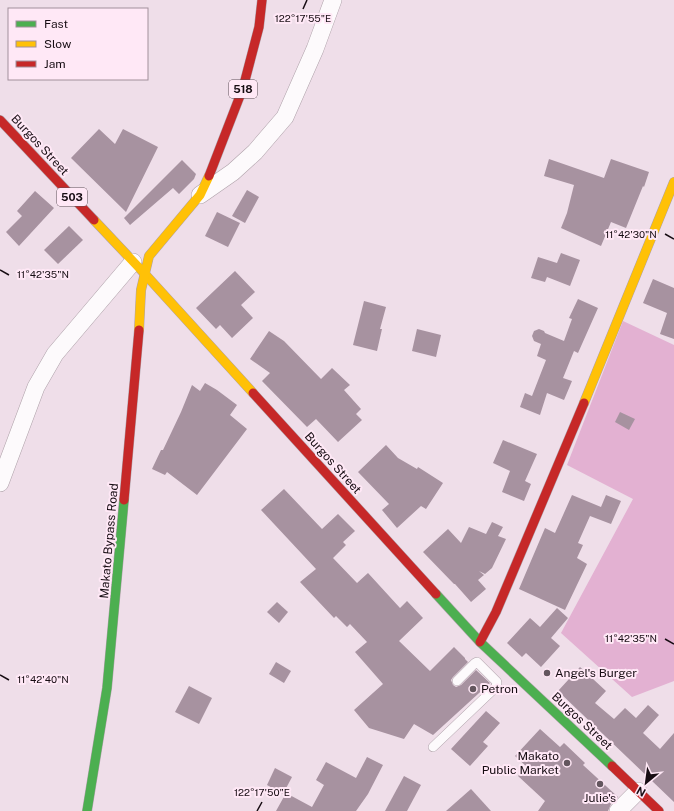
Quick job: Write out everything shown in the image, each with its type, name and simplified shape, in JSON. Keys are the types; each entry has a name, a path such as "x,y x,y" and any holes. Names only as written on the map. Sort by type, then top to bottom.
{"main road":[{"name":"518","path":"139,268 200,195 210,174 243,88 259,27 262,0"},
{"name":"Burgos Street","path":"0,120 139,268 480,642 659,811"},
{"path":"480,642 496,612 586,398 674,182"},
{"name":"Makato Bypass Road","path":"87,811 107,688 139,338 141,290 139,268"}],"street":[{"path":"200,195 234,172 255,152 285,117 315,49 333,0"},
{"path":"0,483 36,387 55,354 139,268"},
{"path":"618,811 638,791"}],"lane":[{"path":"485,670 497,657"},
{"path":"433,747 496,686 496,680 477,662 474,663 457,681"}],"shaded area":[{"path":"623,321 674,345 674,681 632,697 561,633 633,499 567,465"}],"building":[{"path":"99,129 115,144 123,129 158,147 126,212 71,158"},
{"path":"549,159 604,178 611,159 649,172 626,228 611,222 601,246 561,228 567,213 574,185 544,176"},
{"path":"182,160 196,174 194,179 179,194 173,188 130,225 124,218"},
{"path":"247,190 259,197 245,223 232,216"},
{"path":"35,191 54,208 19,246 6,232 22,216 17,211"},
{"path":"217,212 240,223 228,247 205,236"},
{"path":"69,226 83,240 58,264 44,250"},
{"path":"561,253 580,260 570,286 547,277 545,282 531,278 538,257 557,263"},
{"path":"235,271 255,292 241,305 253,318 232,338 220,325 216,329 196,308"},
{"path":"653,279 674,288 674,339 660,334 667,313 643,303"},
{"path":"578,299 598,308 578,353 574,351 563,378 572,381 564,400 547,393 540,415 520,407 525,393 532,396 546,360 537,356 541,344 534,341 532,336 534,331 539,329 564,341 572,319 569,318"},
{"path":"364,301 386,307 380,329 382,329 377,351 353,345"},
{"path":"417,329 441,335 436,357 412,351"},
{"path":"269,331 284,341 321,379 332,368 350,385 344,390 361,409 356,414 362,420 338,442 316,419 307,427 262,381 270,373 250,359"},
{"path":"205,383 237,405 230,415 247,429 197,495 167,472 165,475 152,469 161,450 163,450 192,385 200,391"},
{"path":"620,412 635,419 629,430 615,422"},
{"path":"503,440 537,454 525,481 531,484 524,501 502,492 510,471 493,463"},
{"path":"386,445 398,458 417,469 418,467 443,483 426,509 421,506 397,528 382,510 389,504 358,472"},
{"path":"284,489 322,529 338,514 355,531 343,542 346,545 333,558 357,583 368,573 400,608 407,601 423,618 399,641 430,671 454,647 468,662 451,680 453,685 456,687 461,685 476,670 490,683 433,735 414,724 404,739 369,728 354,710 383,684 355,652 367,642 350,624 347,627 336,616 334,618 300,582 316,569 261,510"},
{"path":"572,495 601,507 606,495 621,501 611,524 590,516 578,543 583,545 577,558 587,564 565,610 519,589 545,528 555,533"},
{"path":"492,522 503,527 498,536 506,539 492,568 485,574 479,571 484,575 478,580 486,589 471,602 423,552 448,529 461,543 469,527 486,534"},
{"path":"277,602 288,612 279,623 267,612"},
{"path":"557,608 568,618 551,638 560,646 541,667 526,653 522,657 507,643 530,618 540,627"},
{"path":"276,662 291,671 284,683 269,674"},
{"path":"580,667 606,691 595,703 614,719 625,708 636,718 648,705 659,715 643,733 660,749 674,733 674,802 558,691"},
{"path":"189,686 212,698 199,724 175,712"},
{"path":"486,711 500,723 483,742 488,746 470,766 451,749"},
{"name":"Makato Public Market","path":"540,729 560,747 564,743 585,763 583,765 618,797 611,804 608,811 538,811 545,801 518,776 527,767 515,756"},
{"path":"367,757 383,765 368,794 356,811 276,811 286,793 312,807 324,785 316,780 326,762 356,778"},
{"path":"275,768 292,777 283,794 267,785"},
{"path":"404,776 421,785 407,811 385,811"},
{"path":"471,789 491,811 446,811"}],"traffic: fast":[{"path":"87,811 107,688 124,500"},
{"path":"436,594 480,642 612,766"}],"traffic: slow":[{"path":"139,330 141,290 149,256 200,195 209,176"},
{"path":"584,403 674,182"},
{"path":"94,220 144,273"},
{"path":"144,273 253,393"}],"traffic: jam":[{"path":"209,176 243,88 259,27 262,0"},
{"path":"0,120 94,220"},
{"path":"124,500 139,330"},
{"path":"253,393 436,594"},
{"path":"480,642 496,612 584,403"},
{"path":"612,766 659,811"}],"place":[{"name":"Angel's Burger","path":"547,673"},
{"name":"Petron","path":"473,689"},
{"name":"Makato Public Market","path":"567,763"},
{"name":"Julie's","path":"600,784"}]}
